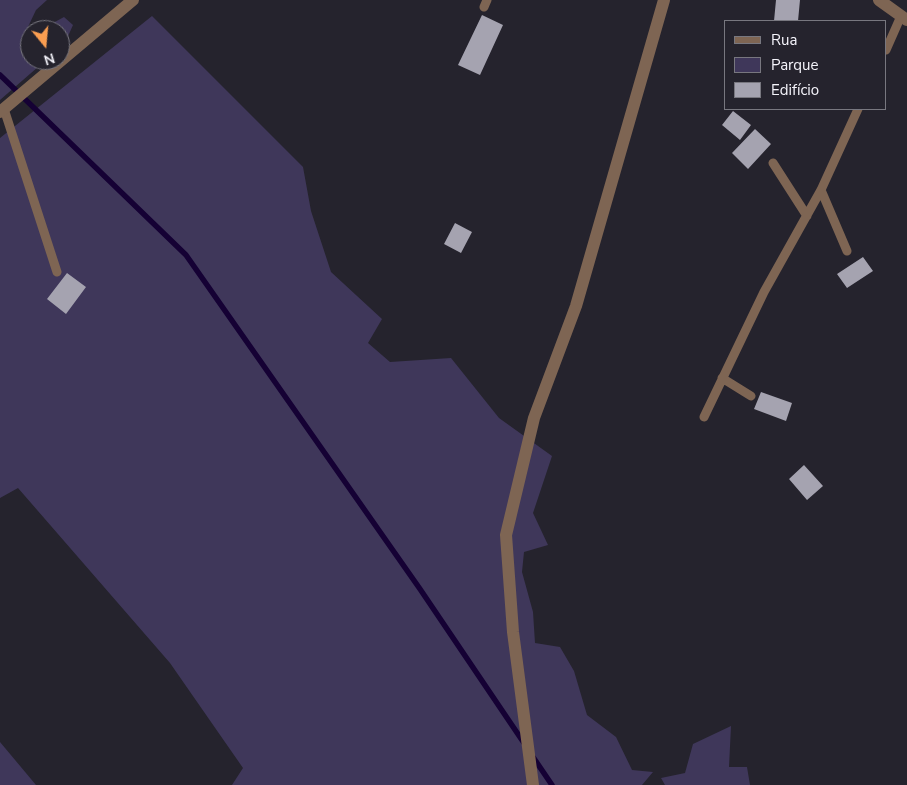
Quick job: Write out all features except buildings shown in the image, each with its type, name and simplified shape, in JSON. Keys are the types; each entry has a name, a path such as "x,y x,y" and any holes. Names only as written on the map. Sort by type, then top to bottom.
{"street":[{"path":"2,110 98,32 133,0"},
{"path":"533,785 513,632 506,535 534,418 576,306 664,0"},
{"path":"879,0 904,18"}],"lane":[{"path":"887,48 904,18"},
{"path":"2,110 57,272"},
{"path":"704,417 764,292 821,190 858,110"},
{"path":"773,163 807,216"},
{"path":"821,190 847,251"},
{"path":"722,378 751,396"}],"green space":[{"path":"0,0 47,0 36,10 31,20 20,20 20,70 34,70 0,100"},
{"path":"152,16 303,167 311,211 331,272 382,319 368,343 390,362 451,358 499,418 552,456 533,513 548,545 524,552 522,572 533,612 535,643 560,647 574,671 587,715 616,737 632,770 653,772 642,785 232,785 243,768 170,663 18,488 0,498 0,138"},
{"path":"731,726 729,767 747,767 750,785 665,785 661,778 685,773 693,744"},
{"path":"0,742 36,785 0,785"}],"waterway":[{"path":"0,75 186,255 420,589 524,743"},
{"path":"533,757 552,785"}]}
